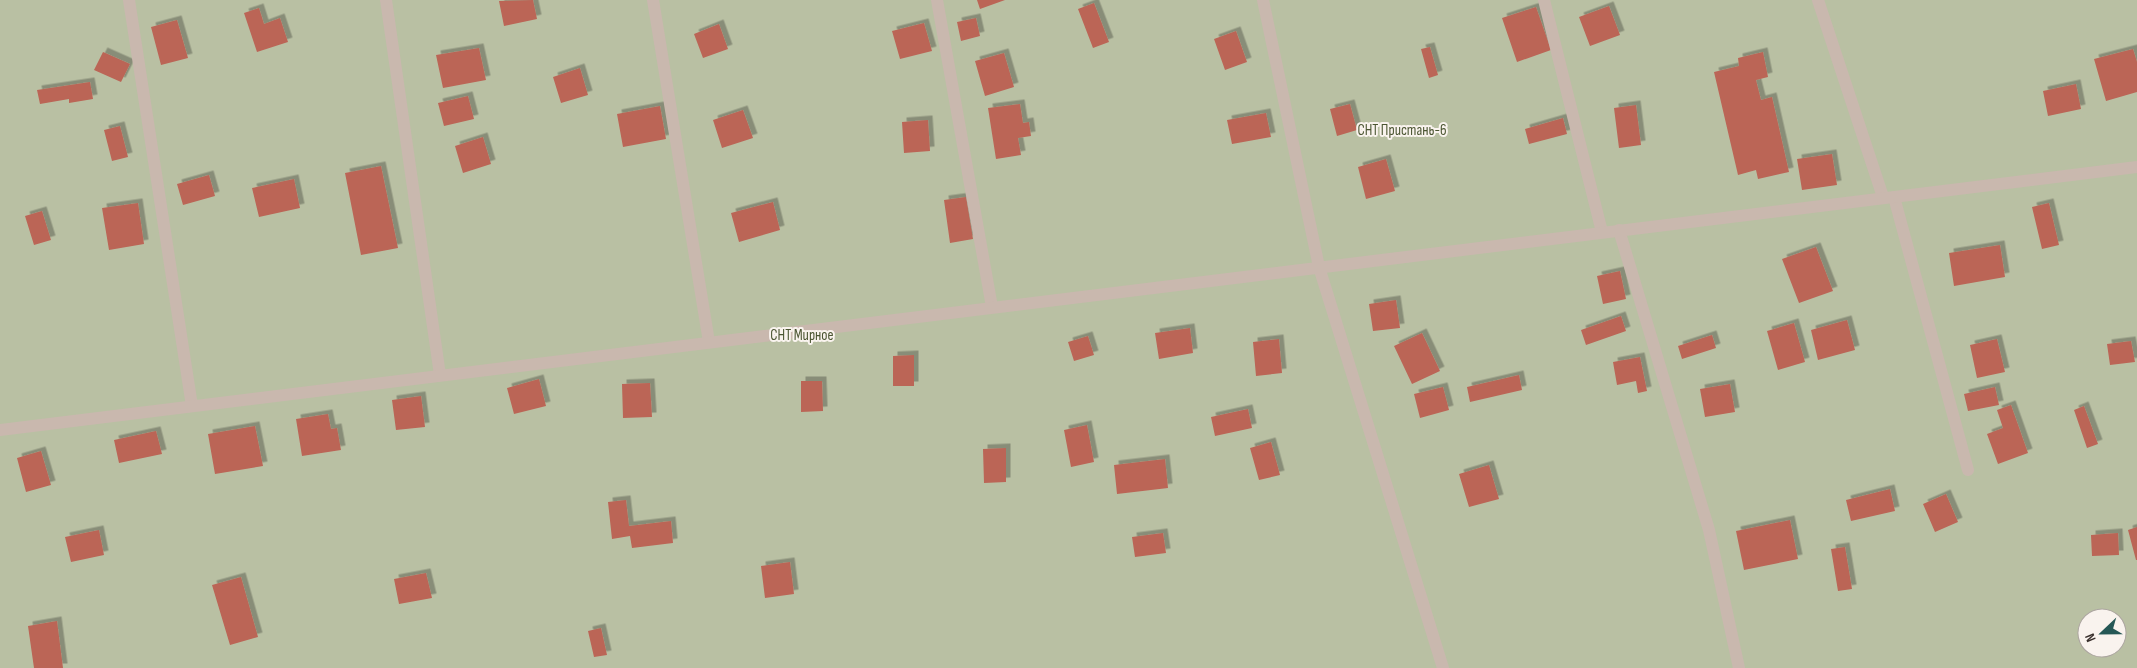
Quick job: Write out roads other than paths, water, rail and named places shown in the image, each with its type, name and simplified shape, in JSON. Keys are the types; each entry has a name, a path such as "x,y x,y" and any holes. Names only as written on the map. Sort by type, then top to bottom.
{"street":[{"path":"129,0 192,406"},
{"path":"386,0 440,375"},
{"path":"653,0 709,342"},
{"path":"937,0 992,307"},
{"path":"1263,0 1319,267 1443,668"},
{"path":"1544,0 1602,232"},
{"path":"1818,0 1889,197 1968,470"},
{"path":"0,430 2137,167"},
{"path":"1619,230 1709,530 1739,668"}],"park label":[{"name":"СНТ Пристань-6","path":"1402,130"},
{"name":"СНТ Мирное","path":"802,335"}]}
